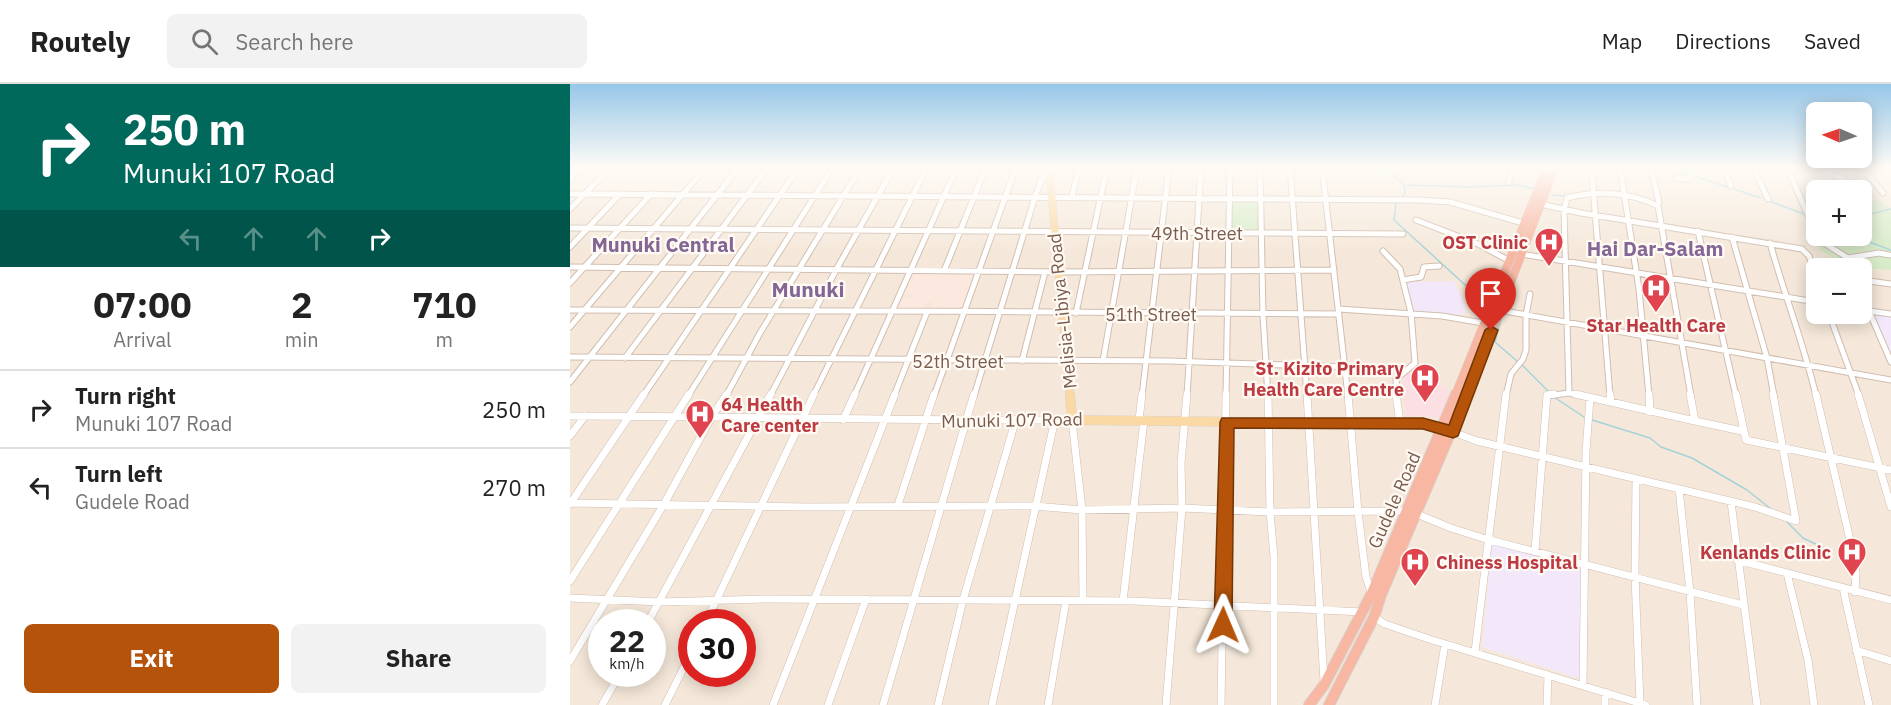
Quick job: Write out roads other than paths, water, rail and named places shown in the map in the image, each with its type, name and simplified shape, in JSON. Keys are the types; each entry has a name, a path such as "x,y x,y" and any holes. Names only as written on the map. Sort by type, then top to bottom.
{"highway":[{"name":"Gudele Road","path":"1329,705 1374,617 1381,595 1417,514 1448,430 1483,323 1535,196"},
{"name":"Gudele Road","path":"1309,705 1324,685 1363,612 1406,511 1448,430 1499,310 1543,196"}],"main road":[{"name":"Melisia-Libiya Road","path":"1052,197 1072,420"},
{"name":"Munuki 107 Road","path":"1072,420 1400,423 1423,424 1448,430"}],"street":[{"path":"570,209 583,196"},
{"path":"570,247 618,196"},
{"path":"570,283 650,196"},
{"path":"570,327 682,196"},
{"path":"570,382 716,196"},
{"path":"625,358 746,196"},
{"path":"570,504 729,268 781,196 1260,198 1450,202 1523,223"},
{"path":"570,581 814,196"},
{"path":"570,661 664,504 712,416 732,388 760,333 845,196"},
{"path":"656,609 836,270 879,196"},
{"path":"712,609 764,505 853,312 912,196"},
{"path":"843,420 943,196"},
{"path":"1292,196 1307,422 1316,512 1324,685"},
{"path":"1326,196 1346,367 1358,512 1366,577 1372,593"},
{"path":"1569,393 1564,210 1567,198 1576,196"},
{"path":"1594,196 1611,402"},
{"path":"1650,412 1644,336 1625,196 1657,204 1695,422"},
{"path":"1657,196 1659,203"},
{"path":"944,271 974,197"},
{"path":"898,505 945,361 1004,197"},
{"path":"883,705 984,361 1035,197"},
{"path":"1076,313 1101,198"},
{"path":"1103,361 1132,198"},
{"path":"1123,601 1146,361 1166,198"},
{"path":"1167,705 1182,508 1180,462 1190,362 1200,198"},
{"path":"1221,705 1230,198"},
{"path":"1260,198 1270,512 1274,557 1272,609 1274,705"},
{"path":"1540,204 1596,216 1629,219 1802,249 1810,258"},
{"path":"1416,220 1478,244 1508,260"},
{"name":"49th Street","path":"570,228 1403,234"},
{"path":"1698,231 1742,431 1746,440 1785,450 1891,470"},
{"path":"1448,430 1500,446 1755,507 1796,521 1767,357 1732,237"},
{"path":"1770,243 1785,297 1809,365 1856,573 1855,592"},
{"path":"1829,246 1848,258 1873,253 1889,255"},
{"path":"1383,251 1399,266 1411,313 1415,363 1397,377 1395,383 1400,423"},
{"path":"1521,254 1806,300"},
{"path":"1403,280 1421,277 1424,267 1439,266"},
{"path":"570,267 1045,272 1334,270"},
{"path":"1022,361 1045,272"},
{"path":"1872,282 1891,285"},
{"path":"1475,652 1508,382 1526,350 1526,315 1530,294"},
{"name":"51th Street","path":"570,310 815,310 1192,315 1411,313 1449,316 1483,323"},
{"path":"1499,310 1891,380"},
{"path":"1872,311 1891,314"},
{"path":"773,705 817,599 850,506 927,312"},
{"path":"1832,324 1852,373 1891,507"},
{"path":"1871,324 1891,363"},
{"name":"52th Street","path":"570,357 1146,361 1346,367"},
{"path":"1535,550 1546,395 1569,393 1742,431"},
{"path":"1583,685 1590,398"},
{"name":"Munuki 107 Road","path":"570,416 759,416 926,421 1072,420"},
{"path":"570,436 585,416"},
{"path":"938,705 963,600 1016,419"},
{"path":"992,705 1013,600 1055,419"},
{"path":"1072,420 1082,510 1083,601"},
{"path":"1374,617 1385,624 1445,644 1643,704 1635,576 1636,478"},
{"path":"1679,489 1690,592 1697,705"},
{"path":"1731,502 1757,705"},
{"path":"570,504 1034,506 1082,510 1182,508 1270,512 1406,511"},
{"path":"1417,514 1488,540 1535,550 1743,605"},
{"path":"1737,560 1891,600"},
{"path":"1787,573 1808,660 1814,705"},
{"path":"1843,588 1869,705"},
{"path":"570,597 608,597 660,602 817,599 1123,601 1363,612"},
{"path":"828,705 866,599"},
{"path":"1048,705 1066,601"},
{"path":"1435,705 1445,644"},
{"path":"1856,650 1891,661"},
{"path":"1547,705 1548,675"},
{"path":"665,705 678,679"},
{"path":"602,705 612,687"},
{"path":"1605,692 1605,705"}],"waterway":[{"path":"1639,196 1657,202"},
{"path":"1755,196 1761,198"},
{"path":"1769,201 1804,214"},
{"path":"1396,203 1394,220 1486,304"},
{"path":"1872,214 1891,209"},
{"path":"1872,243 1891,250"},
{"path":"1502,316 1495,342 1518,362"},
{"path":"1522,365 1548,391"},
{"path":"1554,397 1584,417"},
{"path":"1592,420 1650,438 1661,447 1692,458 1747,490 1771,509"},
{"path":"1786,521 1803,538 1824,548"}],"place":[{"name":"OST Clinic","path":"1549,268"},
{"name":"Star Health Care","path":"1656,314"},
{"name":"St. Kizito Primary Health Care Centre","path":"1425,404"},
{"name":"64 Health Care center","path":"700,440"},
{"name":"Kenlands Clinic","path":"1852,578"},
{"name":"Chiness Hospital","path":"1415,588"}],"district":[{"name":"Munuki Central","path":"663,244"},
{"name":"Hai Dar-Salam","path":"1655,248"},
{"name":"Munuki","path":"808,289"}]}
